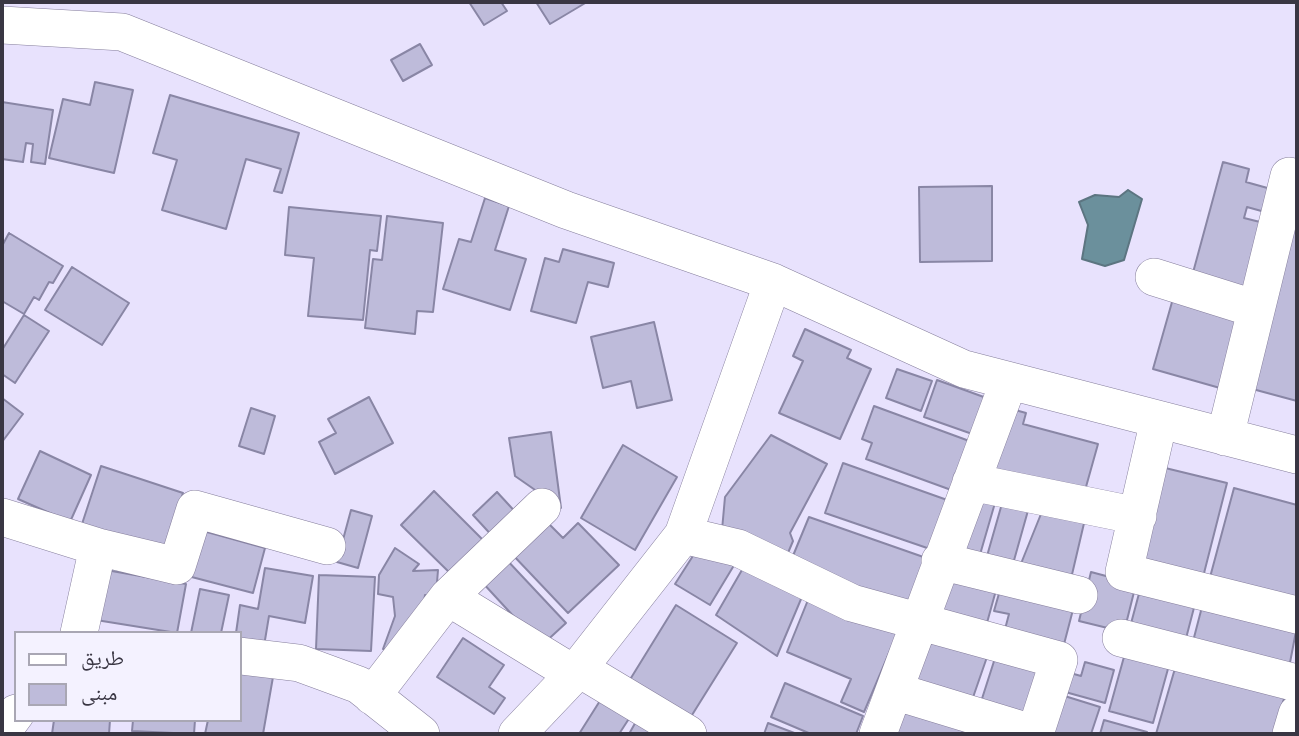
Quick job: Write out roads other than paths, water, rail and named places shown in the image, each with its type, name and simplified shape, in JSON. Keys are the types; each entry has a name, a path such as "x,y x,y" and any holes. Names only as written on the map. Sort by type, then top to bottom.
{"street":[{"path":"2,14 44,2"},
{"path":"2,25 122,32 566,210 773,282 964,369 1297,455"},
{"path":"1224,437 1289,176 1297,180"},
{"path":"1154,277 1256,309"},
{"path":"517,734 576,671 683,536 773,282"},
{"path":"878,734 1009,381"},
{"path":"1160,420 1124,572 1297,615"},
{"path":"971,482 1138,516"},
{"path":"372,696 448,597 542,507"},
{"path":"2,517 98,547 177,566 195,509 327,546"},
{"path":"683,536 737,548 852,603 1059,660 1035,734 894,691"},
{"path":"79,631 98,547"},
{"path":"940,561 1079,595"},
{"path":"448,597 688,734"},
{"path":"1121,638 1297,683"},
{"path":"242,656 299,663 359,685 421,734"}],"water":[{"path":"1128,190 1142,199 1124,260 1105,266 1082,259 1088,225 1079,202 1095,195 1119,197"}]}
